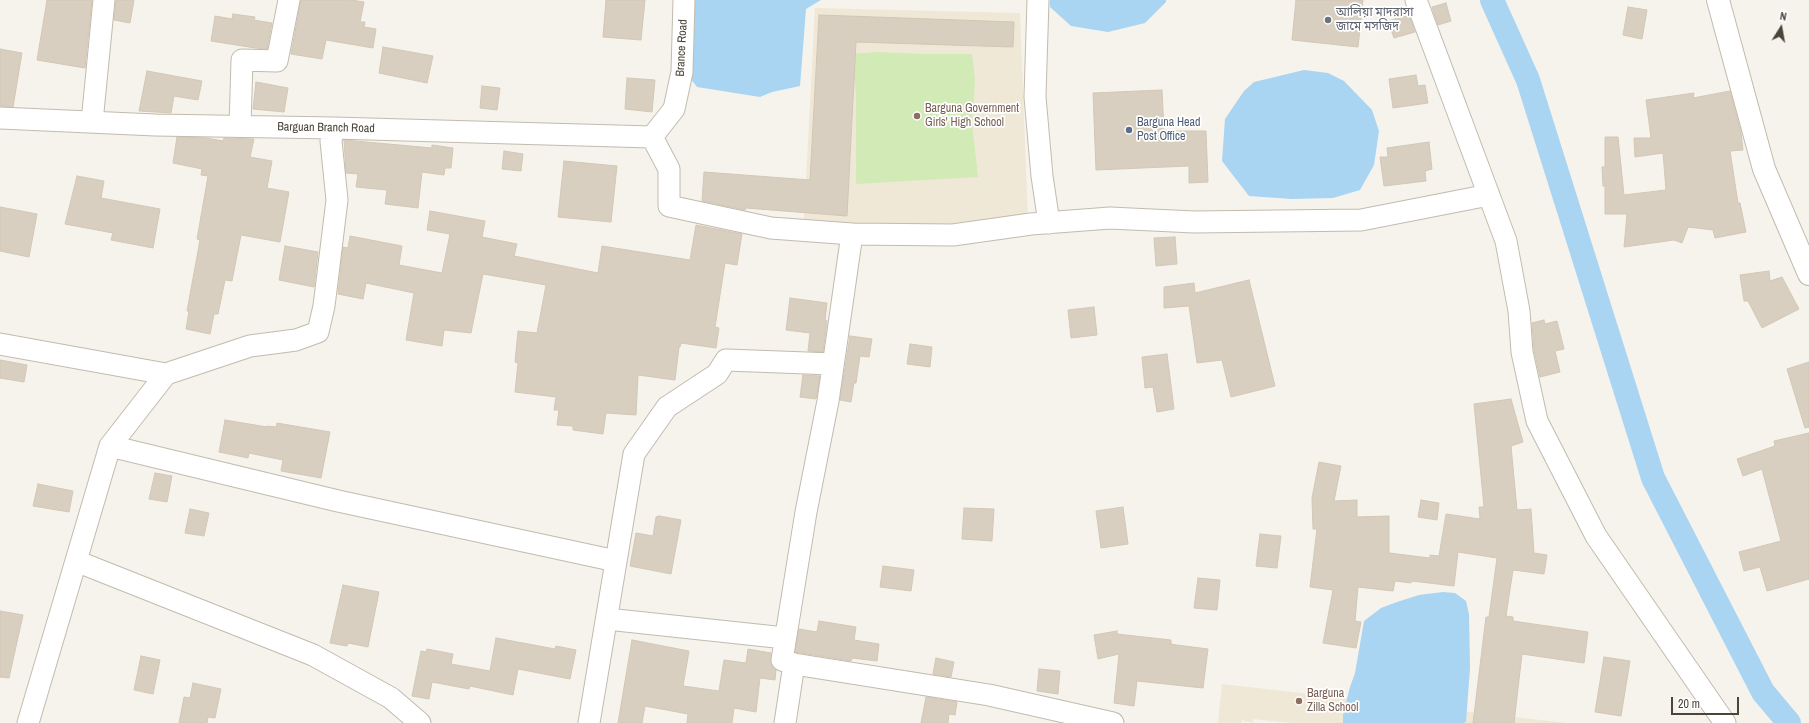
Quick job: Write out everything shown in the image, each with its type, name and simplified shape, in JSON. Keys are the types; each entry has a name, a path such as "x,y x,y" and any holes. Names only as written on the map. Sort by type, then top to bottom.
{"street":[{"path":"92,122 104,0"},
{"path":"240,126 242,60 277,61 289,0"},
{"name":"Brance Road","path":"652,137 674,109 682,72 684,0"},
{"path":"1038,0 1035,97 1042,176 1049,223"},
{"path":"1416,0 1506,241 1519,311 1522,352 1537,421 1596,536 1725,723"},
{"path":"1718,0 1764,168 1809,274"},
{"name":"Barguan Branch Road","path":"0,118 92,122 652,137"},
{"path":"0,344 166,374 250,346 296,340 318,332 324,306 337,200 331,141 334,128"},
{"path":"652,137 669,169 669,206 771,228 852,234 953,235 1049,223 1110,218 1194,222 1361,220 1489,195"},
{"path":"852,234 828,401 806,512 782,660 794,664 989,695 1113,723"},
{"path":"589,723 634,454 667,407 717,374 726,360 833,364"},
{"path":"28,723 110,446 166,374"},
{"path":"110,446 338,501 616,561"},
{"path":"76,561 313,655 391,698 420,723"},
{"path":"607,619 785,638"},
{"path":"785,723 794,664"}],"shaded area":[{"name":"Barguna Government Girls' High School","path":"815,8 1020,13 1028,219 800,233 804,218"},
{"name":"Barguna Zilla School","path":"1222,684 1567,723 1292,723 1253,719 1253,723 1242,720 1241,723 1218,723"}],"green space":[{"path":"877,52 972,54 975,80 972,123 978,177 856,184 856,94 851,54"}],"water":[{"path":"692,0 821,0 806,9 800,86 772,92 760,97 697,87 690,78"},
{"path":"1050,0 1166,0 1166,2 1145,23 1108,32 1071,26 1050,7"},
{"path":"1304,70 1328,73 1344,81 1372,110 1379,131 1374,165 1360,190 1333,198 1292,199 1249,196 1222,161 1225,119 1244,91 1254,82"},
{"path":"1443,592 1455,593 1466,601 1469,614 1470,668 1466,722 1343,723 1343,715 1355,673 1364,621 1381,608 1397,602 1419,595"}],"building":[{"path":"47,0 92,0 85,68 37,60"},
{"path":"116,0 134,0 130,23 114,20"},
{"path":"301,0 351,0 364,2 360,22 365,22 364,27 376,29 373,48 326,40 322,59 291,54"},
{"path":"606,0 645,0 641,40 603,37"},
{"name":"আলিয়া মাদরাসা জামে মসজিদ","path":"1296,0 1363,0 1358,47 1292,40"},
{"path":"1446,3 1451,21 1438,25 1432,7"},
{"path":"1628,7 1647,10 1642,39 1623,35"},
{"path":"233,14 255,17 254,20 272,23 267,49 211,41 215,16 232,19"},
{"path":"819,15 1014,22 1013,47 856,42 847,216 746,208 745,210 702,201 704,172 810,180"},
{"path":"1409,15 1415,32 1394,38 1388,21"},
{"path":"383,47 433,56 427,83 379,73"},
{"path":"0,49 22,53 13,107 0,106"},
{"path":"147,71 202,81 198,100 174,96 171,113 139,111"},
{"path":"1416,75 1418,86 1425,85 1428,103 1393,108 1389,79"},
{"path":"627,78 655,80 652,112 625,109"},
{"path":"256,82 288,88 284,112 253,109"},
{"path":"482,86 500,88 497,110 480,108"},
{"name":"Barguna Head Post Office","path":"1162,90 1164,131 1206,131 1208,182 1189,183 1189,166 1096,170 1093,93"},
{"path":"1730,91 1741,133 1743,150 1730,151 1738,203 1740,203 1746,232 1715,238 1713,230 1688,227 1682,243 1674,240 1624,247 1627,214 1605,214 1605,186 1603,186 1602,167 1605,167 1605,137 1618,137 1624,195 1666,190 1663,153 1635,157 1634,138 1651,138 1646,100 1694,93 1693,98"},
{"path":"177,137 207,138 223,141 224,138 254,139 250,157 272,161 267,188 289,192 280,242 241,235 232,281 225,280 218,314 214,314 210,334 186,329 189,311 187,311 200,240 197,239 208,176 201,175 202,169 173,163"},
{"path":"344,140 432,148 432,145 453,148 451,168 445,168 444,175 422,172 418,208 385,204 387,190 356,187 358,174 346,173"},
{"path":"1429,142 1432,169 1425,171 1426,181 1384,186 1380,157 1388,157 1387,148"},
{"path":"504,151 523,154 521,171 502,169"},
{"path":"564,161 617,166 611,222 558,217"},
{"path":"77,176 104,181 101,198 160,209 153,248 111,240 113,233 65,224"},
{"path":"0,207 37,214 29,257 0,251"},
{"path":"430,211 485,221 482,237 517,244 514,256 598,273 602,246 690,260 696,225 742,234 737,265 725,263 715,327 719,328 716,348 681,343 679,347 675,380 638,375 636,415 606,413 603,434 573,430 573,426 557,425 559,410 554,410 556,397 515,392 518,363 515,362 518,331 537,333 546,285 483,274 471,333 444,330 442,346 406,340 414,293 366,283 363,299 338,294 343,247 348,248 350,236 402,246 399,265 442,273 450,234 427,230"},
{"path":"1175,237 1177,264 1156,266 1154,238"},
{"path":"285,246 318,252 314,287 279,280"},
{"path":"1769,271 1770,281 1782,277 1799,309 1762,328 1748,301 1744,301 1740,275"},
{"path":"1249,280 1275,386 1231,397 1222,360 1197,363 1189,306 1164,308 1164,287 1194,283 1195,293"},
{"path":"790,298 827,303 825,320 827,321 823,352 808,351 810,333 786,330"},
{"path":"1094,307 1097,335 1071,338 1068,310"},
{"path":"1544,320 1545,324 1557,321 1564,349 1555,351 1560,372 1540,377 1534,350 1532,323"},
{"path":"850,336 872,339 869,357 860,356 856,383 854,383 851,402 840,400"},
{"path":"910,344 932,347 930,367 907,364"},
{"path":"1167,354 1174,409 1157,412 1153,387 1145,388 1142,357"},
{"path":"0,360 27,365 24,382 0,378"},
{"path":"1809,362 1809,427 1805,428 1787,369"},
{"path":"803,375 820,376 816,399 800,397"},
{"path":"1511,399 1523,442 1511,446 1517,510 1531,509 1534,553 1547,555 1544,574 1513,570 1506,616 1513,617 1513,621 1588,632 1584,663 1522,654 1514,723 1473,723 1486,617 1489,617 1497,558 1458,552 1454,586 1412,581 1411,583 1395,581 1393,591 1358,587 1355,621 1361,622 1356,648 1323,643 1333,590 1310,587 1317,529 1313,529 1312,498 1319,462 1341,466 1334,501 1357,500 1357,517 1389,516 1389,553 1430,558 1430,555 1439,556 1446,514 1480,519 1479,507 1484,507 1474,404"},
{"path":"225,420 267,427 276,427 277,423 330,432 321,478 281,471 283,460 249,453 248,458 219,452"},
{"path":"1809,433 1809,579 1767,591 1760,567 1744,571 1739,552 1781,541 1762,469 1743,476 1737,459 1775,446 1774,441"},
{"path":"155,473 172,476 167,502 149,499"},
{"path":"38,484 73,491 69,512 33,506"},
{"path":"1421,500 1439,503 1437,520 1418,517"},
{"path":"1123,507 1128,544 1101,548 1096,511"},
{"path":"964,508 994,509 992,541 962,539"},
{"path":"190,509 209,513 204,536 185,533"},
{"path":"659,516 681,520 671,574 630,566 636,533 653,536 656,517"},
{"path":"1260,534 1281,536 1277,568 1256,566"},
{"path":"883,566 914,570 911,591 880,587"},
{"path":"1198,578 1220,580 1217,610 1194,608"},
{"path":"343,585 379,592 368,647 348,643 347,646 330,643"},
{"path":"0,611 23,615 9,678 0,677"},
{"path":"819,621 856,627 854,640 879,644 877,661 852,658 851,661 795,652 799,629 817,632"},
{"path":"1117,631 1117,634 1171,640 1171,644 1169,644 1208,649 1203,688 1137,681 1134,706 1114,703 1119,654 1098,659 1094,635"},
{"path":"496,638 555,649 556,646 576,650 570,679 518,669 513,695 470,686 469,689 432,682 429,699 412,696 421,651 426,652 427,649 453,654 451,664 490,671"},
{"path":"632,640 689,651 683,686 719,691 724,660 746,663 748,649 771,653 770,663 776,670 775,680 760,678 756,712 734,708 732,723 687,723 688,714 645,706 642,723 618,723"},
{"path":"141,656 160,660 153,694 134,690"},
{"path":"1604,657 1630,661 1621,716 1595,712"},
{"path":"936,658 954,662 951,677 933,674"},
{"path":"1039,669 1060,671 1058,694 1037,691"},
{"path":"193,683 221,689 215,718 208,717 207,723 179,723 184,697 190,698"},
{"path":"926,697 957,702 955,715 949,714 948,723 921,723"}],"waterway":[{"path":"1492,0 1528,80 1653,478 1763,692 1789,723"}],"place":[{"name":"আলিয়া মাদরাসা জামে মসজিদ","path":"1328,20"},
{"name":"Barguna Government Girls' High School","path":"917,116"},
{"name":"Barguna Head Post Office","path":"1129,130"},
{"name":"Barguna Zilla School","path":"1299,701"}]}
